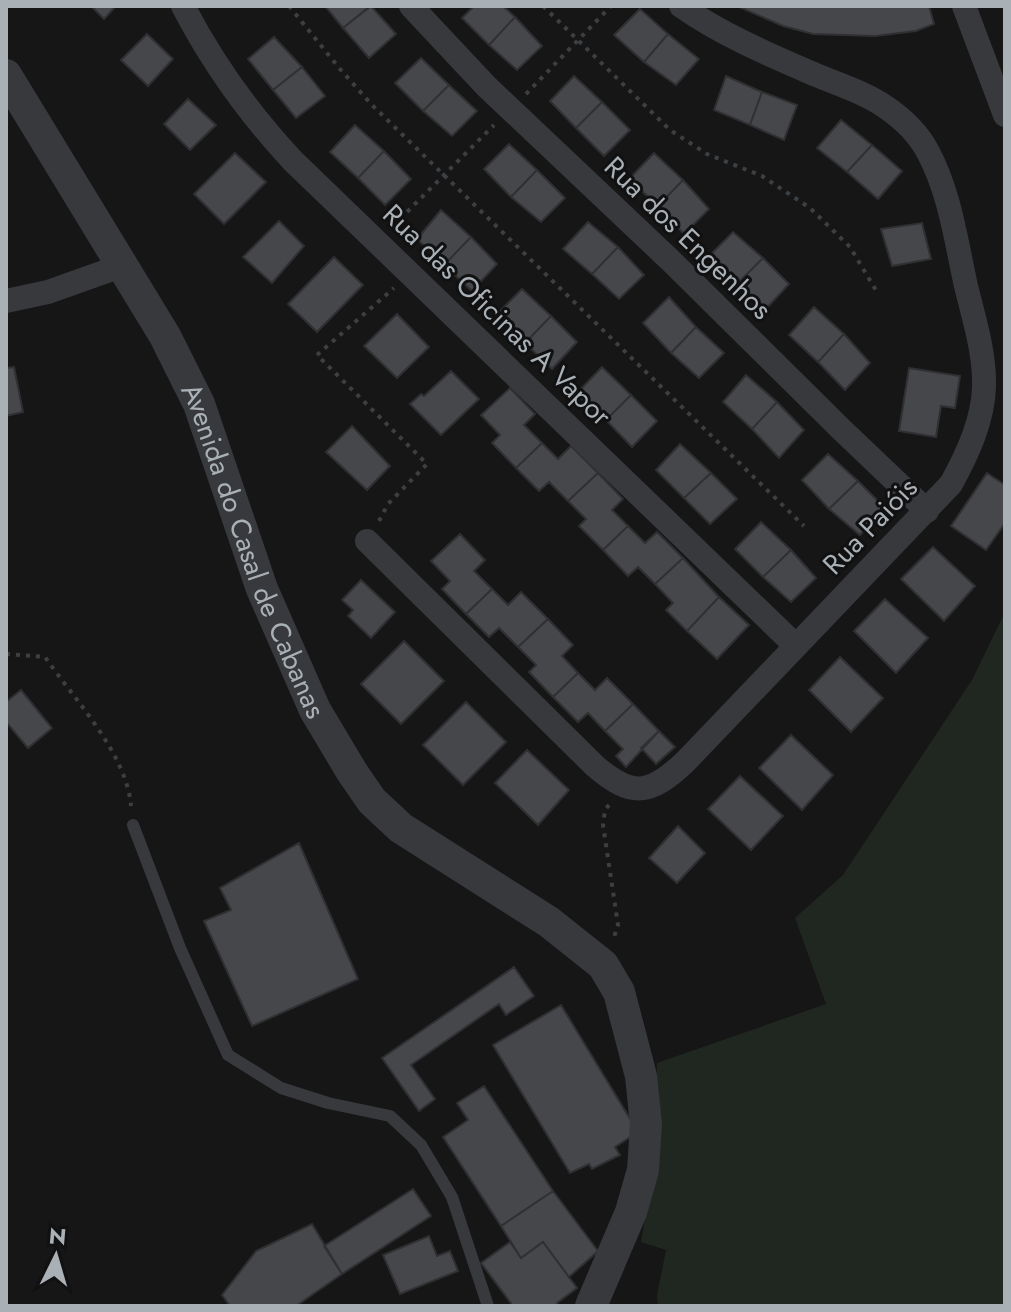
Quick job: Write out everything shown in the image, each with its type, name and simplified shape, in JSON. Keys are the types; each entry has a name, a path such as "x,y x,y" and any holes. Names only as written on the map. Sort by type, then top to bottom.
{"street":[{"name":"Rua das Oficinas A Vapor","path":"183,6 199,37 265,132 796,646"},
{"name":"Rua dos Engenhos","path":"411,6 487,87 670,260 927,511"},
{"name":"Rua Paióis","path":"623,787 655,786 668,778 927,511 951,484 967,455 984,389 982,354 946,195 932,160 906,124 886,107 856,91 747,44 702,21 681,6"},
{"path":"964,6 1005,115"},
{"name":"Avenida do Casal de Cabanas","path":"6,75 165,336 199,404 262,589 315,710 352,772 372,801 401,828 549,922 594,958"},
{"path":"6,301 48,292 121,266"},
{"path":"367,541 595,766 623,787"},
{"path":"591,1306 631,1212 643,1170 646,1124 641,1076 619,992 594,958"}],"lane":[{"path":"133,825 180,948 228,1055 281,1088 328,1103 390,1116 421,1145 452,1197 488,1306"}],"path":[{"path":"289,6 364,96 804,526"},
{"path":"543,6 670,130 707,154 772,182 810,208 850,247 877,292"},
{"path":"388,504 427,464 317,355 411,273"},
{"path":"6,654 45,657 112,751 131,797 133,825"},
{"path":"594,958 618,925 603,825 605,810 623,787"}],"shaded area":[{"path":"1005,612 1005,1306 658,1306 657,1295 666,1250 641,1242 657,1148 657,1063 826,1004 795,918 843,875 972,680"}],"building":[{"path":"91,6 116,6 104,19"},
{"path":"325,6 370,6 343,28"},
{"path":"371,6 396,34 369,58 343,28"},
{"path":"474,6 503,6 515,17 489,45 462,18"},
{"path":"737,6 929,6 934,24 916,31 875,36 813,34 783,26"},
{"path":"640,9 668,34 644,62 614,35"},
{"path":"515,17 542,46 517,70 489,45"},
{"path":"147,34 173,59 148,86 121,60"},
{"path":"668,34 699,59 676,85 644,62"},
{"path":"274,37 302,67 273,90 248,59"},
{"path":"421,58 449,85 423,111 395,83"},
{"path":"302,67 325,96 296,118 273,90"},
{"path":"574,76 602,102 576,128 550,101"},
{"path":"726,76 762,92 750,125 714,110"},
{"path":"449,85 477,111 452,136 423,111"},
{"path":"762,92 797,105 784,140 750,125"},
{"path":"188,99 216,125 190,150 164,124"},
{"path":"602,102 630,130 604,156 576,128"},
{"path":"841,120 872,145 847,172 817,148"},
{"path":"355,125 384,151 358,178 330,152"},
{"path":"509,144 537,170 511,197 484,169"},
{"path":"872,145 902,171 878,199 847,172"},
{"path":"384,151 411,179 385,205 358,178"},
{"path":"235,153 266,182 224,224 194,194"},
{"path":"654,153 683,180 658,206 629,179"},
{"path":"537,170 565,198 541,222 511,197"},
{"path":"683,180 709,209 684,234 658,206"},
{"path":"441,210 471,237 444,265 417,239"},
{"path":"279,221 304,246 272,283 243,257"},
{"path":"588,222 618,247 592,274 563,249"},
{"path":"922,223 931,259 892,266 881,229"},
{"path":"733,232 763,258 737,284 708,257"},
{"path":"471,237 497,264 472,291 444,265"},
{"path":"618,247 644,275 619,299 592,274"},
{"path":"334,257 363,285 317,332 288,304"},
{"path":"763,258 789,284 764,311 737,284"},
{"path":"522,289 551,316 525,343 496,315"},
{"path":"669,297 696,327 671,353 643,323"},
{"path":"814,307 844,334 818,362 789,335"},
{"path":"397,314 429,347 397,378 364,346"},
{"path":"551,316 577,342 552,369 525,343"},
{"path":"696,327 724,353 699,378 671,353"},
{"path":"844,334 870,363 845,390 818,362"},
{"path":"14,367 23,412 6,416 6,368"},
{"path":"602,367 631,395 606,420 576,394"},
{"path":"909,368 960,376 955,408 941,406 936,437 899,431"},
{"path":"451,371 479,399 441,435 410,404 421,394 424,396"},
{"path":"746,375 777,402 752,429 723,402"},
{"path":"510,388 535,414 524,425 542,443 516,468 492,443 500,435 481,415"},
{"path":"631,395 657,421 632,447 606,420"},
{"path":"777,402 804,430 779,458 752,429"},
{"path":"352,426 390,466 367,490 326,452"},
{"path":"542,443 558,459 571,446 598,473 568,501 549,482 539,491 516,468"},
{"path":"680,444 711,473 684,498 656,470"},
{"path":"828,454 858,481 829,509 802,480"},
{"path":"598,473 623,499 612,510 628,526 603,550 579,526 586,519 568,501"},
{"path":"711,473 737,499 710,524 684,498"},
{"path":"987,473 1005,485 1005,523 986,550 951,526"},
{"path":"858,481 885,508 860,535 829,509"},
{"path":"761,522 791,550 763,577 735,549"},
{"path":"628,526 645,543 657,532 683,558 655,584 638,567 628,576 603,550"},
{"path":"460,534 485,560 474,571 492,589 466,614 442,589 450,581 431,561"},
{"path":"933,547 975,586 944,621 901,579"},
{"path":"791,550 816,578 791,602 763,577"},
{"path":"683,558 719,597 687,631 666,610 673,603 655,584"},
{"path":"361,580 395,612 371,638 348,616 353,610 342,600"},
{"path":"492,589 508,605 521,592 548,619 518,647 499,628 489,637 466,614"},
{"path":"719,597 749,625 717,659 687,631"},
{"path":"885,599 928,638 896,673 854,631"},
{"path":"548,619 573,645 562,656 578,673 553,697 529,672 536,665 518,647"},
{"path":"404,641 444,681 401,724 361,684"},
{"path":"840,657 883,698 851,732 809,690"},
{"path":"578,673 595,690 607,678 633,704 605,731 588,713 578,722 553,697"},
{"path":"21,690 52,728 28,748 6,722 6,702"},
{"path":"466,702 506,742 463,785 423,745"},
{"path":"633,704 659,731 626,767 616,756 623,749 605,731"},
{"path":"659,731 675,747 656,764 641,748"},
{"path":"791,735 833,775 802,810 759,768"},
{"path":"527,750 569,790 538,825 495,783"},
{"path":"740,776 783,816 751,850 708,809"},
{"path":"678,826 705,853 677,883 649,858"},
{"path":"299,843 358,979 252,1026 204,921 231,910 220,888"},
{"path":"514,967 534,996 506,1015 499,1004 411,1065 435,1099 419,1111 382,1058"},
{"path":"561,1005 638,1132 615,1147 620,1155 592,1169 589,1164 570,1173 493,1045"},
{"path":"484,1086 553,1191 501,1226 443,1137 468,1120 457,1103"},
{"path":"413,1189 431,1216 342,1274 324,1246"},
{"path":"553,1191 598,1251 569,1277 543,1242 521,1258 501,1226"},
{"path":"312,1224 342,1274 296,1306 230,1306 222,1295 256,1251"},
{"path":"429,1236 437,1256 450,1251 458,1271 400,1294 383,1255"},
{"path":"510,1242 521,1258 543,1242 577,1288 557,1303 559,1306 513,1306 481,1263"}]}
